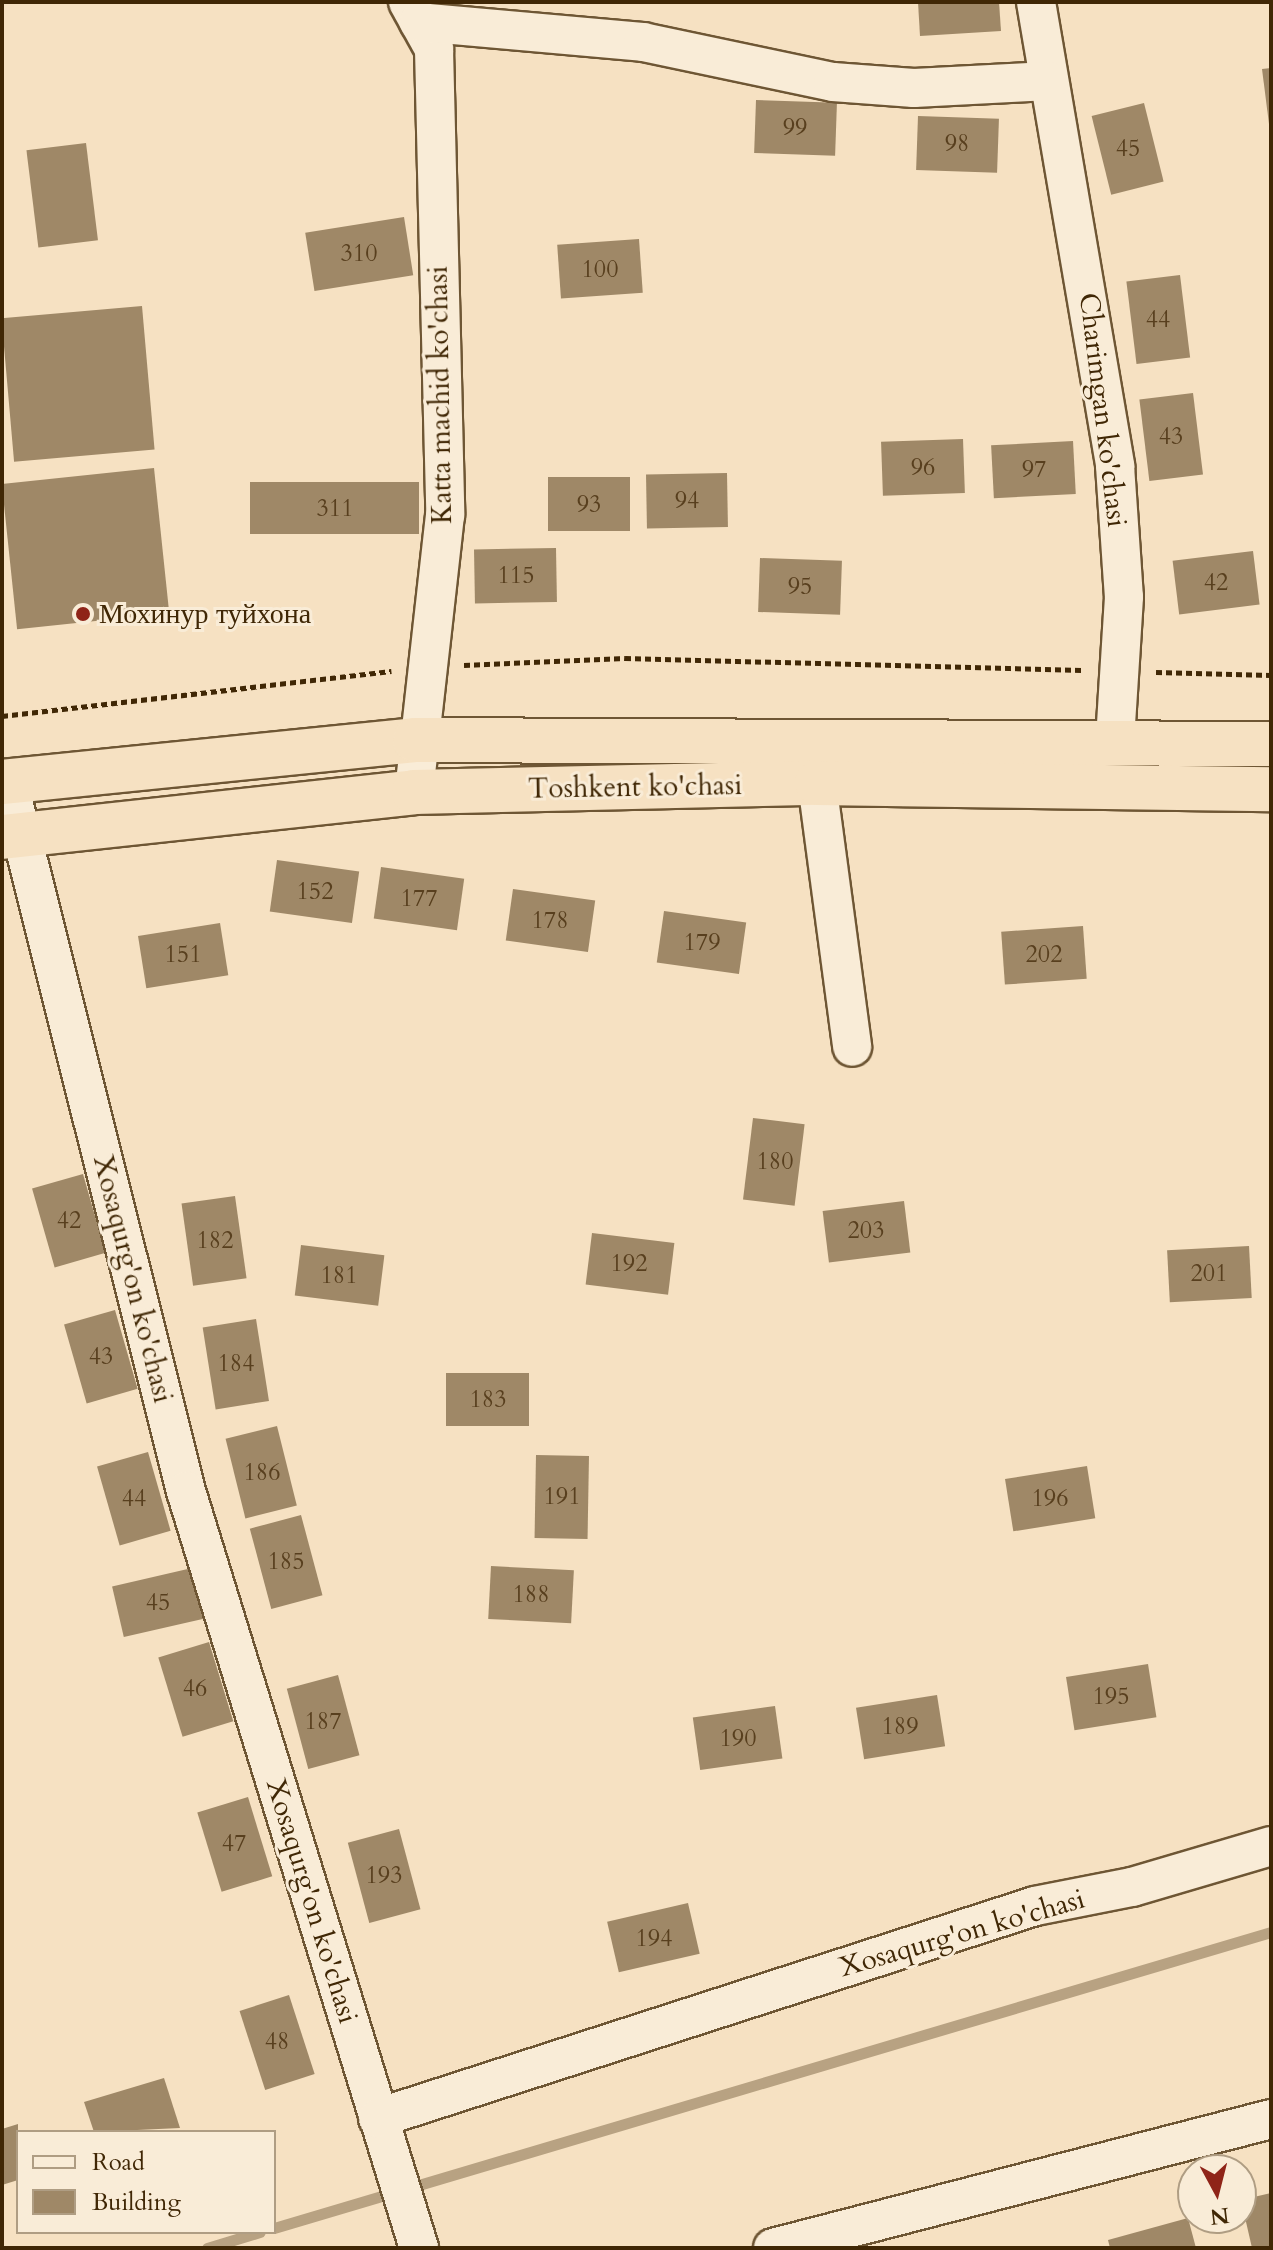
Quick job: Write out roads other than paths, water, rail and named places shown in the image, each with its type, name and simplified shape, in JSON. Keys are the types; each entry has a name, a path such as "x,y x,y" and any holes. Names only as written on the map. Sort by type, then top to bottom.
{"highway":[{"name":"Toshkent ko'chasi","path":"5,781 415,740 1271,744"},
{"name":"Toshkent ko'chasi","path":"11,836 414,792 817,783 1271,789"}],"street":[{"name":"Charimgan ko'chasi","path":"1036,2 1115,466 1124,597 1116,671 1115,741"},
{"path":"414,12 643,42 833,82 914,88 1049,81"},
{"name":"Katta machid ko'chasi","path":"414,12 434,49 445,515 415,740 414,792"},
{"name":"Xosaqurg'on ko'chasi","path":"5,781 11,836 186,1491 378,2118 1035,1906 1271,1846"},
{"path":"817,783 852,1047"},
{"path":"378,2118 419,2248"},
{"path":"773,2248 1271,2119"}],"waterway":[{"path":"276,2227 1271,1932"},
{"path":"207,2248 253,2234"}],"place":[{"name":"Мохинур туйхона","path":"83,614"}]}
